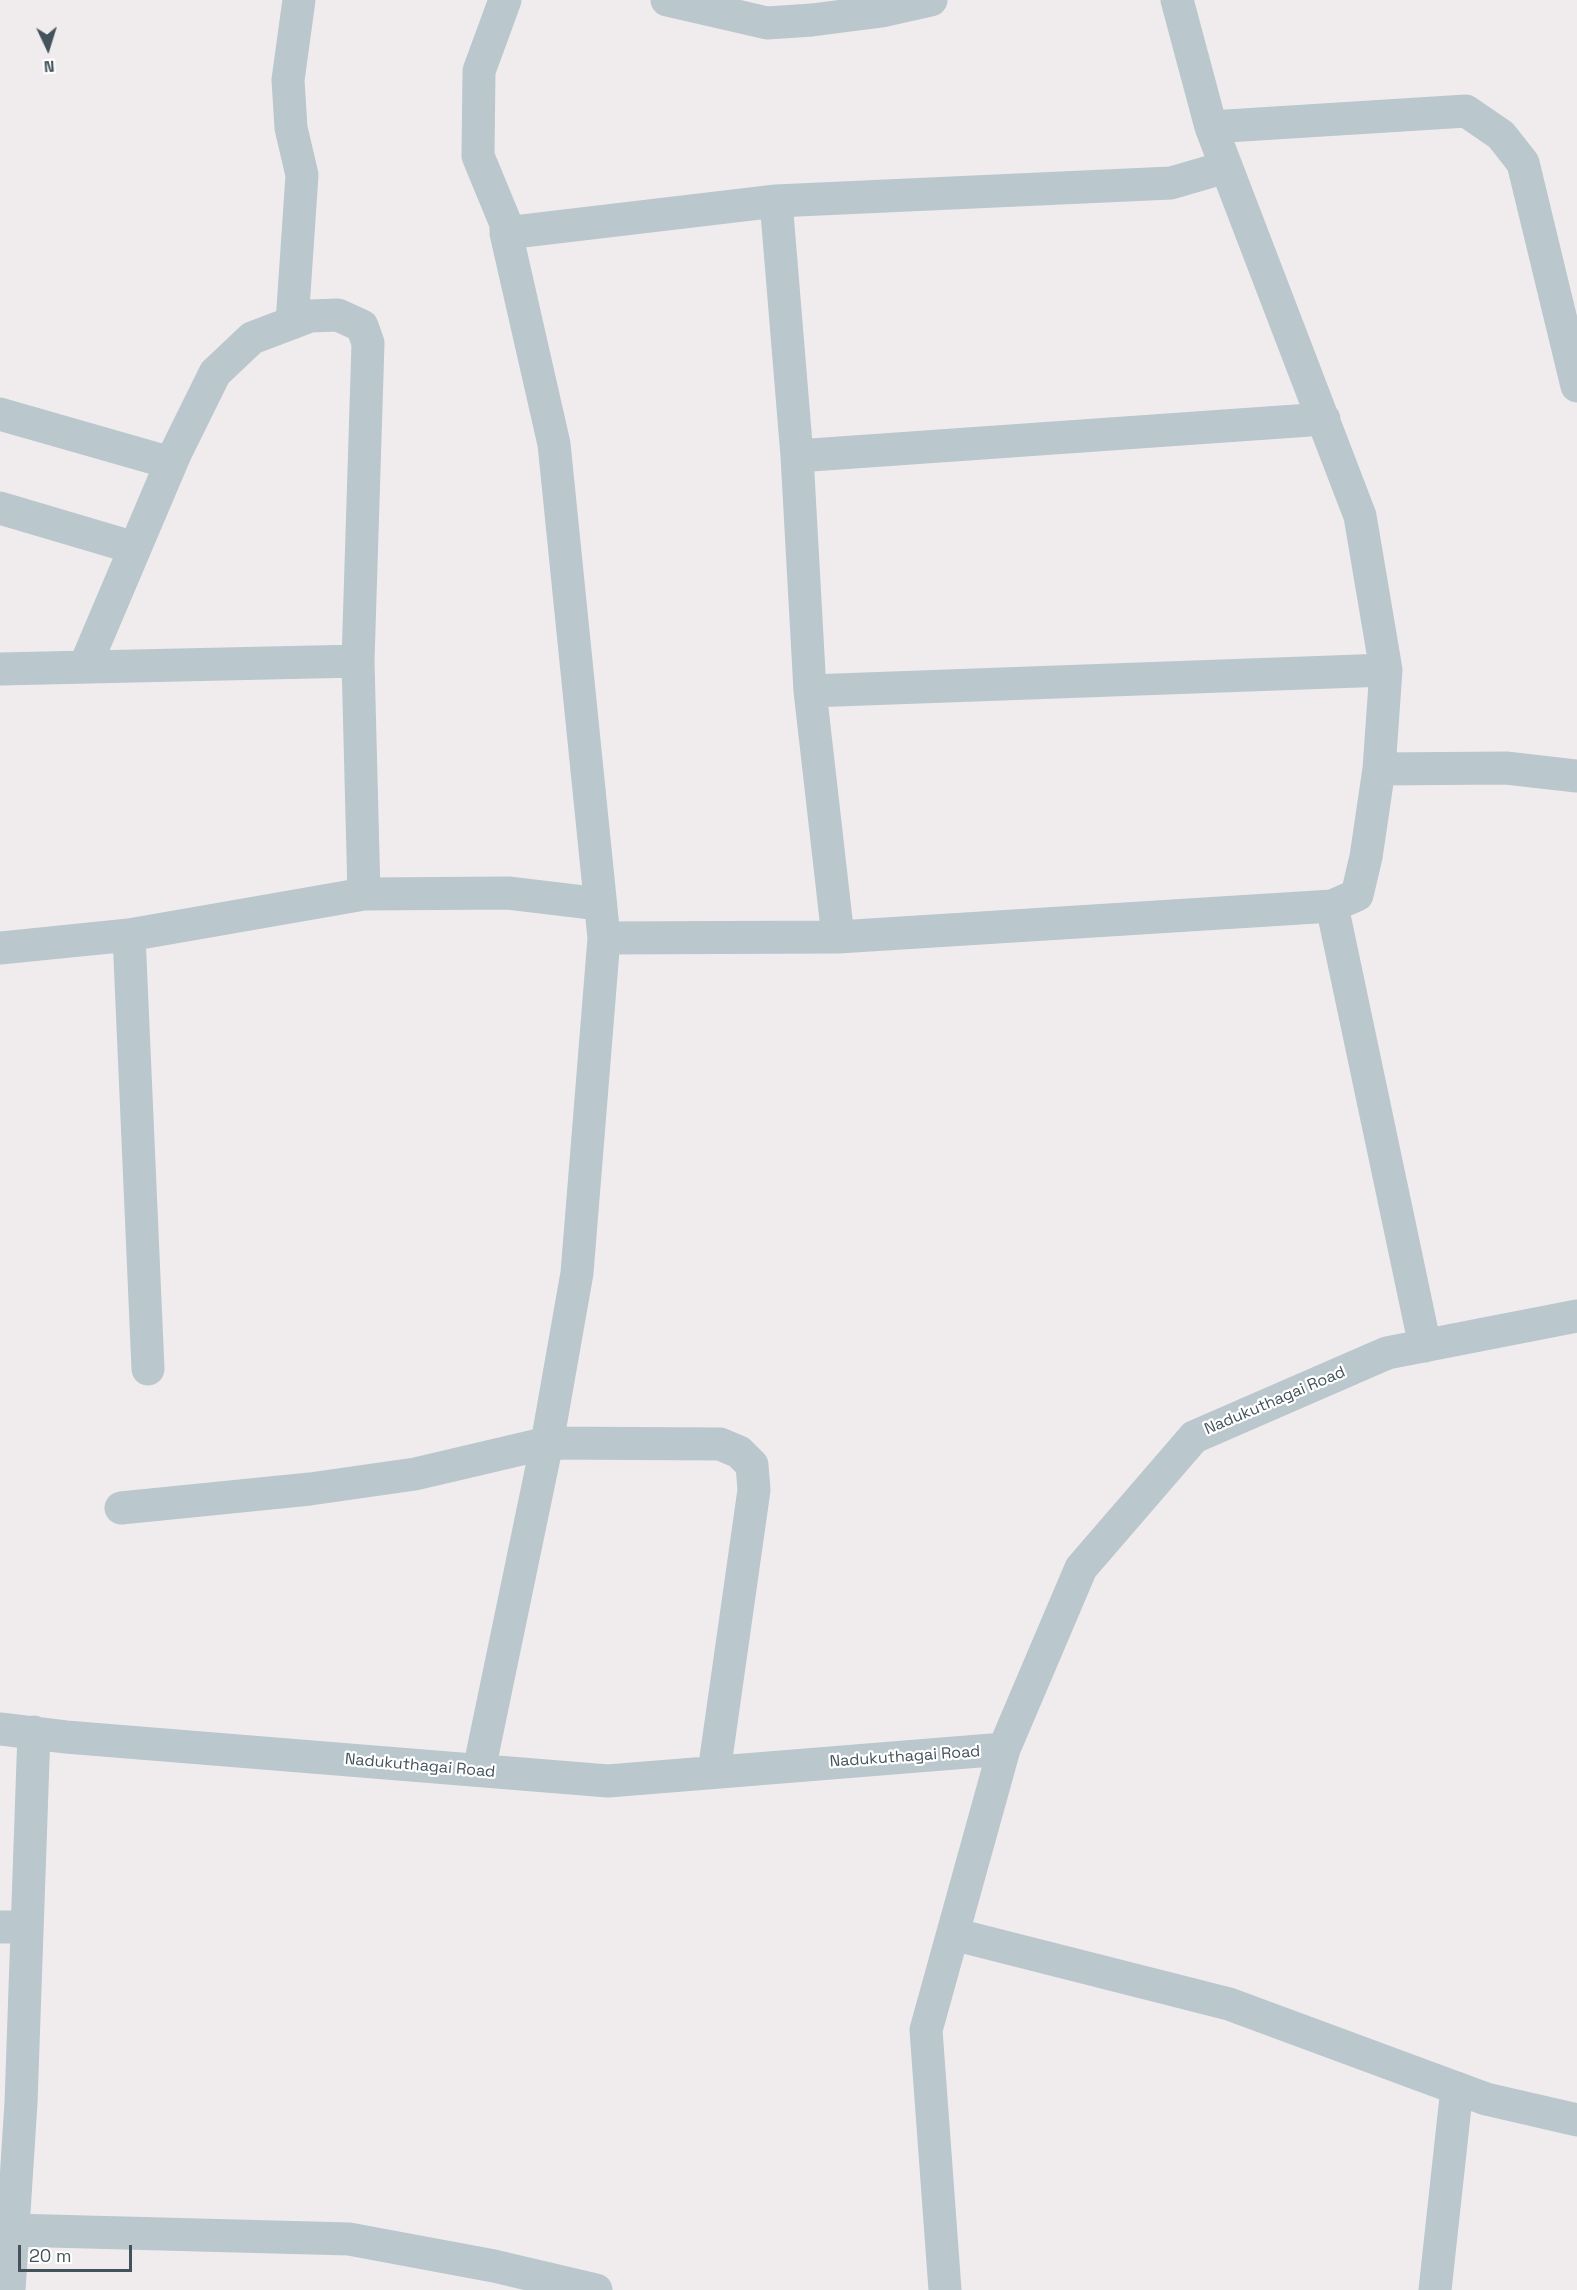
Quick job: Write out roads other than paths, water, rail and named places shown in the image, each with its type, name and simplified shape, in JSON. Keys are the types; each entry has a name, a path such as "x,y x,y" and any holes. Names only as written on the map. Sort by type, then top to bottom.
{"street":[{"path":"292,323 302,175 291,128 288,80 299,0"},
{"path":"479,1770 547,1443 576,1273 604,938 554,444 506,233 506,224 478,156 479,71 505,0"},
{"path":"667,0 767,23 870,13 931,0"},
{"path":"604,938 838,937 1332,906 1357,895 1366,857 1379,769 1386,670 1360,516 1211,127 1177,0"},
{"path":"1211,127 1466,111 1501,135 1523,163 1577,386"},
{"path":"506,233 776,201 1171,183 1226,167"},
{"path":"776,201 797,456 810,691 838,937"},
{"path":"85,666 171,464 215,373 252,338 310,316 338,315 362,326 368,343 358,661 364,894"},
{"path":"0,414 171,464"},
{"path":"797,456 1324,419"},
{"path":"0,508 135,548"},
{"path":"0,669 358,661"},
{"path":"810,691 1386,670"},
{"path":"1379,769 1506,768 1577,776"},
{"path":"0,948 129,935 364,894 508,893 600,904"},
{"path":"1332,906 1425,1346"},
{"path":"129,935 148,1369"},
{"name":"Nadukuthagai Road","path":"0,1729 66,1737 608,1781 1004,1749 1081,1568 1194,1437 1387,1353 1577,1316"},
{"path":"121,1508 310,1489 415,1474 547,1443 720,1444 740,1452 752,1465 754,1490 714,1772"},
{"path":"9,2290 12,2230 10,2103 14,1927 34,1732"},
{"path":"945,2290 926,2031 1004,1749"},
{"path":"953,1934 1229,2004 1486,2099 1577,2120"},
{"path":"1435,2290 1457,2088"},
{"path":"12,2230 349,2239 494,2266 596,2290"}]}
